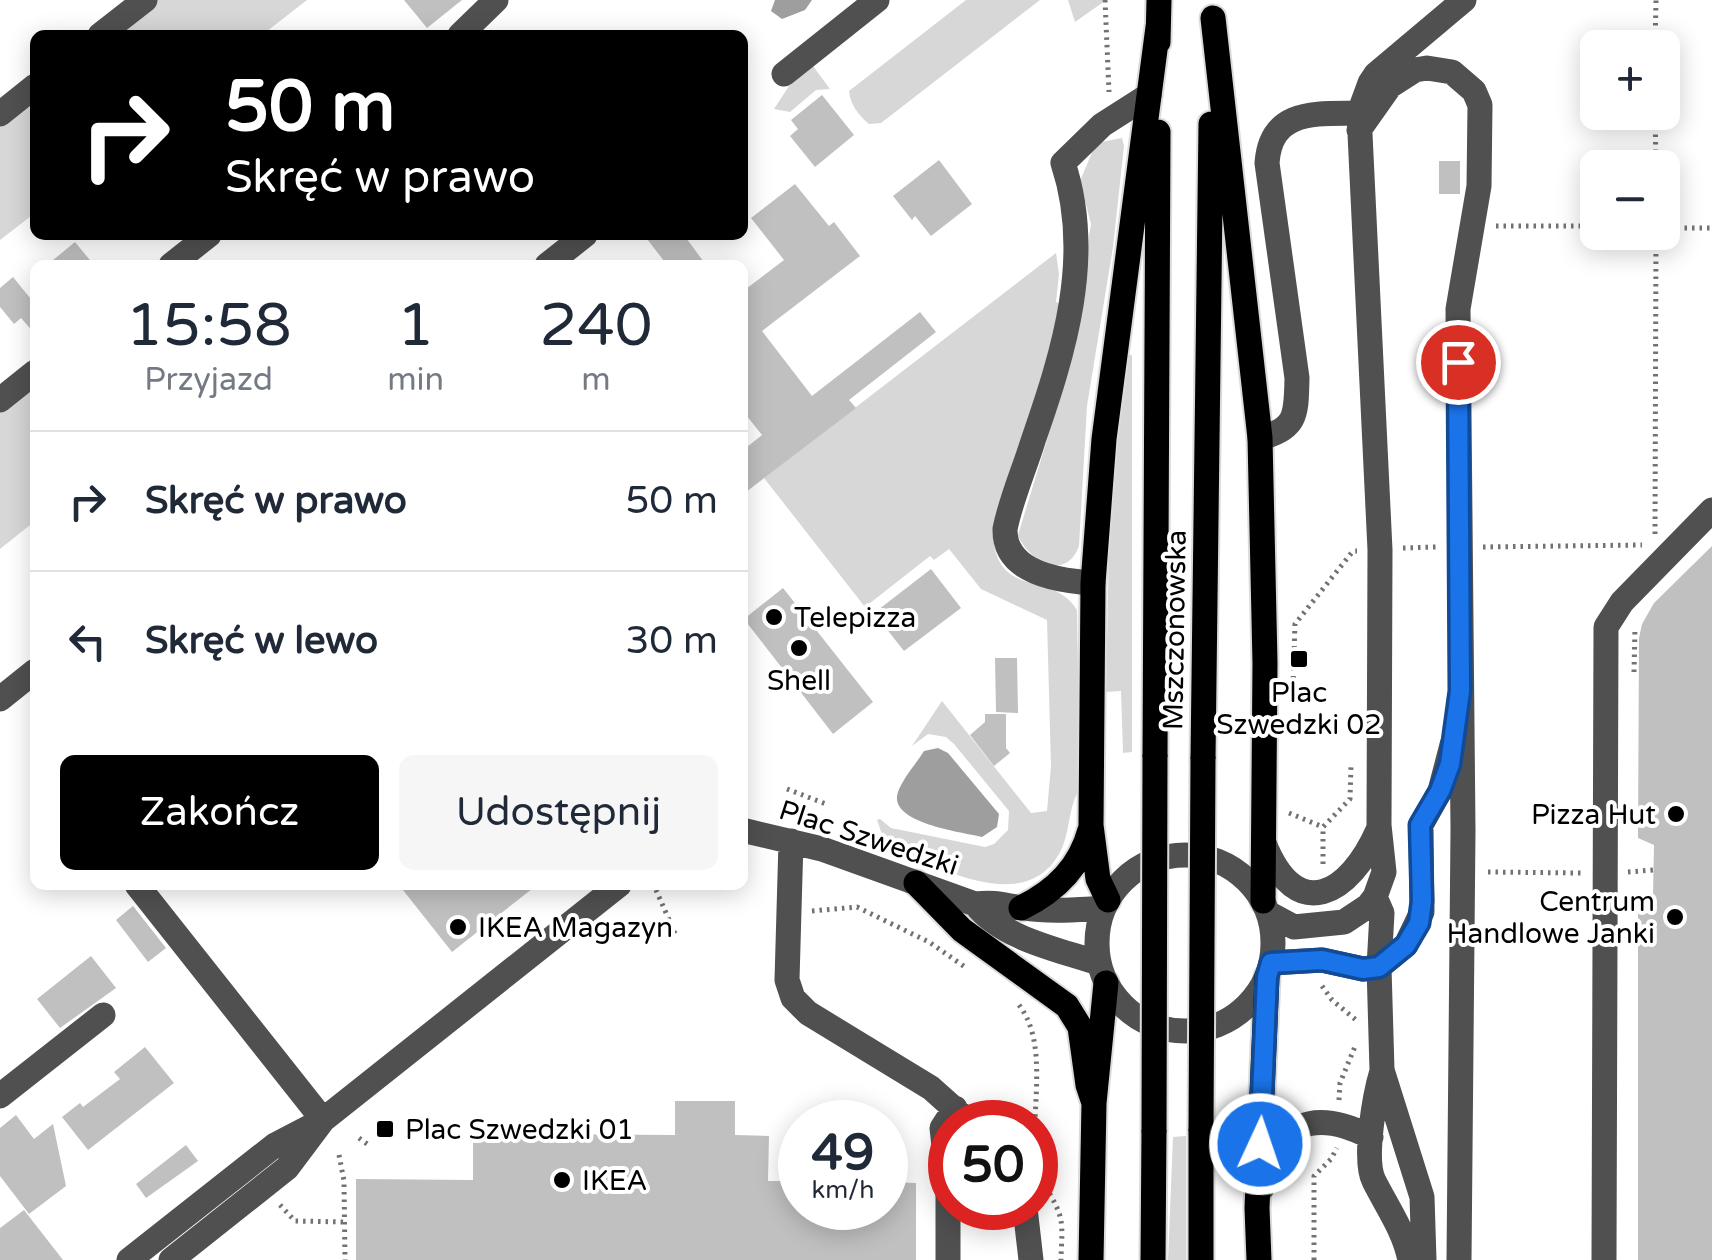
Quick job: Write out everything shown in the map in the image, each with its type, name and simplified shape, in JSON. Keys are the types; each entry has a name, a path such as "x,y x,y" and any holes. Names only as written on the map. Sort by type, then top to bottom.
{"main road":[{"name":"Mszczonowska","path":"1153,1260 1158,0"},
{"name":"Mszczonowska","path":"1201,1260 1213,9"},
{"path":"1213,9 1260,438 1266,907"},
{"path":"1106,904 1098,879 1091,825 1093,583 1104,440 1158,27"},
{"path":"1022,908 1044,896 1072,870 1091,825"},
{"path":"916,884 962,930 1066,1006 1082,1034 1094,1103"},
{"path":"1259,1260 1269,970"},
{"path":"1091,1260 1094,1103 1102,973"}],"street":[{"path":"106,30 145,0"},
{"path":"465,30 496,0"},
{"path":"784,74 878,0"},
{"path":"1266,907 1274,938 1269,970 1252,1001 1230,1020 1189,1032 1146,1023 1123,1007 1102,973 1096,940 1106,904 1124,879 1146,864 1186,855 1212,859 1236,871 1266,907 1294,927 1334,925 1358,915 1375,897 1384,872 1380,825 1380,550 1359,122 1376,74 1464,0"},
{"path":"1359,122 1390,86 1416,70 1452,72 1474,92 1480,105 1479,186 1458,309 1463,830 1458,1260"},
{"path":"0,114 30,90"},
{"path":"1093,583 1061,582 1022,564 1012,555 1005,529 1052,384 1073,304 1074,210 1063,163 1082,141 1149,95"},
{"path":"1260,438 1282,433 1297,404 1297,378 1267,163 1268,142 1283,125 1306,114 1359,122"},
{"path":"177,260 203,240"},
{"path":"553,260 579,240"},
{"path":"0,400 30,376"},
{"path":"1604,1260 1606,627 1622,602 1712,510"},
{"path":"0,699 30,675"},
{"path":"1269,970 1322,960 1363,969 1379,967 1406,945 1419,923 1422,901 1420,825 1450,764 1460,691"},
{"path":"1264,844 1270,860 1286,880 1304,891 1323,891 1337,887 1359,868 1380,825"},
{"name":"Plac Szwedzki","path":"748,831 791,841 975,904"},
{"path":"791,841 787,980 793,998 808,1012 945,1100"},
{"path":"141,890 323,1120"},
{"path":"129,1260 275,1145 323,1120 613,890"},
{"path":"1375,897 1382,912 1382,1070 1422,1197 1424,1260"},
{"path":"975,904 999,902 1022,908 1106,904"},
{"path":"975,904 986,918 1016,935 1102,973"},
{"path":"0,1096 103,1015"},
{"path":"1382,1070 1374,1101 1371,1177 1390,1205 1410,1260"},
{"path":"172,1260 286,1168 323,1120"},
{"path":"1258,1208 1265,1174 1275,1151 1297,1128 1322,1121 1371,1137"},
{"path":"948,1230 948,1260"},
{"path":"1030,1230 1032,1260"}],"path":[{"path":"1105,0 1110,120"},
{"path":"1656,0 1656,30"},
{"path":"1680,228 1712,228"},
{"path":"1403,548 1655,545 1656,250"},
{"path":"1293,686 1296,624 1353,551 1353,570"},
{"path":"1634,672 1636,622"},
{"path":"1322,877 1323,827 1350,799 1351,766"},
{"path":"787,789 826,804"},
{"path":"1280,813 1290,813 1323,827"},
{"path":"1614,873 1653,870"},
{"path":"656,890 677,938"},
{"path":"804,910 858,908 929,942 966,968"},
{"path":"606,924 671,925"},
{"path":"1322,970 1325,991 1354,1019 1360,1033 1340,1084 1338,1108"},
{"path":"1006,995 1019,1005 1032,1029 1038,1096 1037,1165 1061,1220 1060,1260"},
{"path":"1314,1260 1313,1184 1319,1169 1336,1152 1337,1135"},
{"path":"359,1138 370,1146"},
{"path":"340,1155 344,1169 345,1260"},
{"path":"276,1198 295,1221 344,1222"}],"shaded area":[{"path":"151,0 307,0 268,30 113,30"},
{"path":"775,0 812,0 805,10 782,19 771,11"},
{"path":"966,0 1040,0 881,123 869,124 851,101 849,91"},
{"path":"1068,0 1102,0 1102,3 1075,22"},
{"path":"813,66 830,89 816,90 790,112 774,109 789,86"},
{"path":"30,96 30,217 0,240 0,119"},
{"path":"1122,138 1113,247 1087,406 1079,546 1065,563 1047,564 1030,553 1018,535 1054,417 1084,268 1091,224 1080,181 1096,143"},
{"path":"1056,253 1059,303 1049,357 993,530 1003,567 1026,582 1054,590 1077,610 1080,788 1066,838 1044,872 1025,882 982,882 895,850 884,840 877,820 891,828 985,847 1008,830 1009,811 946,737 928,734 912,746 942,701 1031,813 1047,811 1051,766 1047,620 981,589 949,549 934,560 930,556 865,607 764,478"},
{"path":"1132,355 1132,752 1123,753 1121,691 1106,692 1111,447 1123,356"},
{"path":"30,387 30,525 0,549 0,410"},
{"path":"938,748 948,753 999,814 997,827 982,837 914,819 898,803 900,787 924,751"},
{"path":"1186,1136 1186,1260 1168,1260 1173,1137"}],"building":[{"path":"404,0 462,0 427,28"},
{"path":"822,95 854,135 815,167 790,136 798,129 791,120"},
{"path":"939,160 972,204 931,236 893,196"},
{"path":"1439,161 1460,161 1460,194 1439,194"},
{"path":"795,184 829,226 834,222 860,256 762,331 812,396 920,312 936,332 849,400 856,408 748,490 748,446 762,435 748,418 748,287 784,260 751,218"},
{"path":"648,240 688,240 702,260 663,260"},
{"path":"75,242 90,260 53,260"},
{"path":"13,277 30,298 30,328 21,318 14,324 0,307 0,288"},
{"name":"Centrum Handlowe Janki","path":"1712,546 1712,1260 1638,1260 1638,901 1653,895 1654,845 1638,838 1639,638 1654,603"},
{"path":"931,569 961,608 904,651 874,613"},
{"path":"783,588 873,702 833,734 748,624 748,616"},
{"path":"995,658 1017,658 1018,713 996,712"},
{"path":"985,714 1006,714 1006,748 1010,753 994,766 970,735 985,722"},
{"name":"IKEA Magazyn","path":"403,890 531,890 452,952"},
{"path":"133,906 166,948 148,962 116,920"},
{"path":"91,956 116,988 60,1028 37,999"},
{"path":"145,1047 174,1083 88,1150 62,1117 80,1103 83,1107 120,1079 114,1072"},
{"name":"IKEA","path":"675,1101 735,1101 735,1135 769,1136 768,1181 778,1181 778,1230 908,1230 908,1183 916,1183 916,1260 356,1260 356,1179 473,1180 473,1134 507,1134 507,1130 530,1134 675,1135"},
{"path":"16,1115 34,1139 53,1124 66,1186 29,1214 0,1176 0,1128"},
{"path":"186,1145 198,1161 146,1198 136,1184"},
{"path":"24,1210 63,1260 0,1260 0,1228"}],"place":[{"name":"Telepizza","path":"774,617"},
{"name":"Shell","path":"799,648"},
{"name":"Plac Szwedzki 02","path":"1299,659"},
{"name":"Pizza Hut","path":"1676,814"},
{"name":"Centrum Handlowe Janki","path":"1675,917"},
{"name":"IKEA Magazyn","path":"458,927"},
{"name":"Plac Szwedzki 01","path":"385,1129"},
{"name":"IKEA","path":"562,1180"}],"route":[{"path":"1260,1144 1267,977 1271,963 1322,960 1363,969 1379,967 1406,945 1422,912 1420,825 1450,764 1460,691 1458,362"}]}
